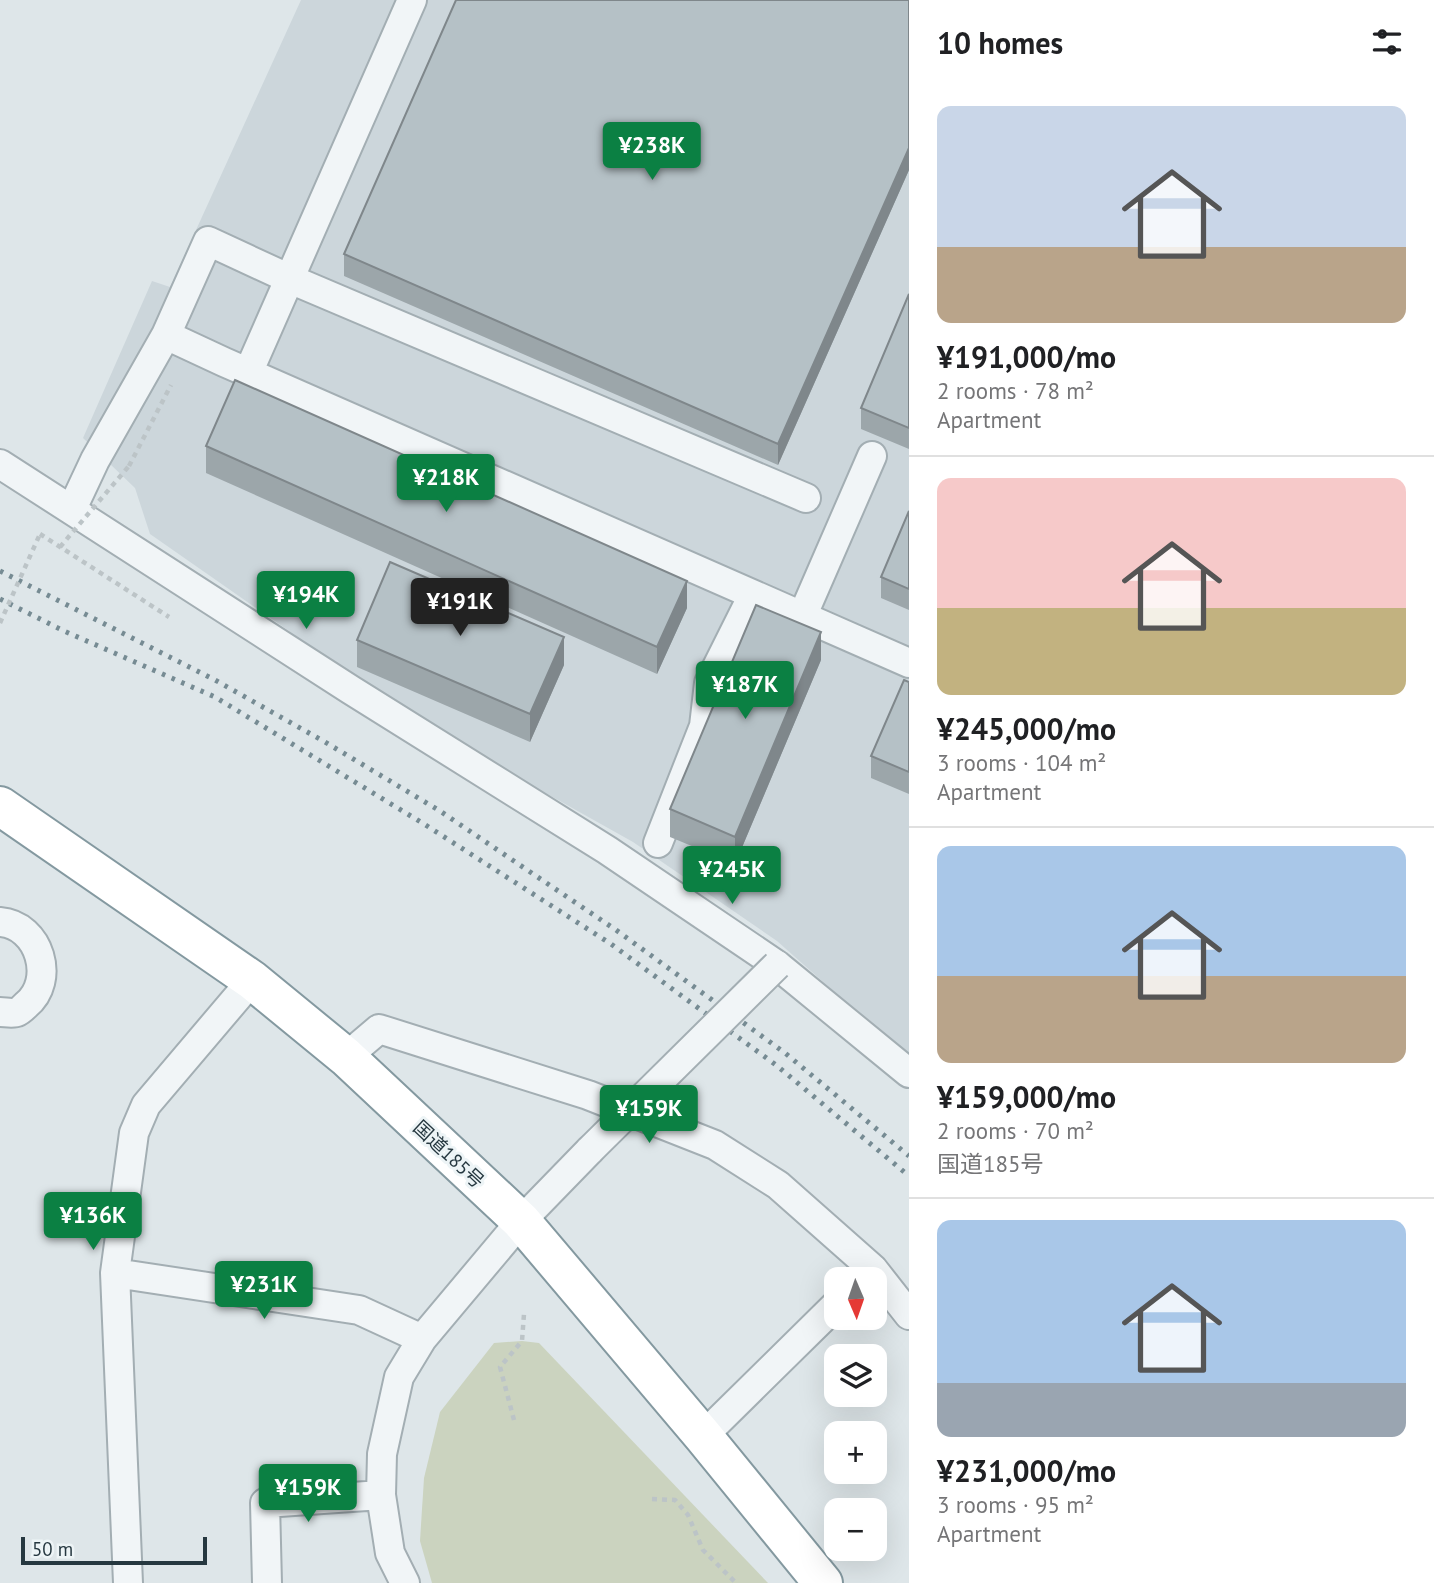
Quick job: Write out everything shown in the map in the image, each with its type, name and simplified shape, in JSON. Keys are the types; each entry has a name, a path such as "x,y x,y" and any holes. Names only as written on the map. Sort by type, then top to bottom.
{"highway":[{"name":"国道185号","path":"0,806 252,980 346,1057 521,1221 704,1436 823,1583"}],"street":[{"path":"248,373 412,0"},
{"path":"72,509 95,460 166,335 208,241 290,279 806,498"},
{"path":"166,335 909,663"},
{"path":"802,617 872,456"},
{"path":"0,464 351,690 607,850 777,965 909,1073"},
{"path":"659,844 704,726 709,683 753,595"},
{"path":"0,922 11,923 35,942 43,973 37,997 16,1012 0,1012"},
{"path":"405,1583 390,1553 381,1495 382,1454 400,1377 422,1339 521,1221 777,965"},
{"path":"128,1583 115,1273 134,1133 146,1105 252,980"},
{"path":"346,1057 379,1029 588,1095 715,1145 778,1185 861,1267"},
{"path":"115,1273 359,1310 422,1339"},
{"path":"887,1293 909,1315"},
{"path":"704,1436 824,1317"},
{"path":"267,1583 265,1503 381,1495"}],"path":[{"path":"60,547 129,466 171,384"},
{"path":"0,623 40,534 169,617"},
{"path":"514,1420 500,1367 522,1341 524,1314"},
{"path":"652,1500 675,1500 688,1515 703,1550 736,1583"}],"shaded area":[{"path":"301,0 909,0 909,1058 777,941 633,842 499,767 345,670 150,534 135,488 83,438 152,281 170,287"}],"green space":[{"path":"494,1343 539,1343 768,1583 432,1583 420,1541 424,1478 440,1412"}],"building":[{"path":"456,0 909,0 909,148 778,444 344,254"},
{"path":"909,294 909,428 861,408"},
{"path":"235,380 687,581 657,647 206,446"},
{"path":"909,511 909,589 881,577"},
{"path":"390,562 564,637 530,714 357,640"},
{"path":"756,605 821,632 735,837 670,809"},
{"path":"904,680 909,682 909,772 871,756"}],"railway":[{"path":"0,571 215,680 440,811 616,930 785,1053 909,1156"},
{"path":"0,599 64,631 215,697 424,824 611,944 776,1065 909,1176"}]}
